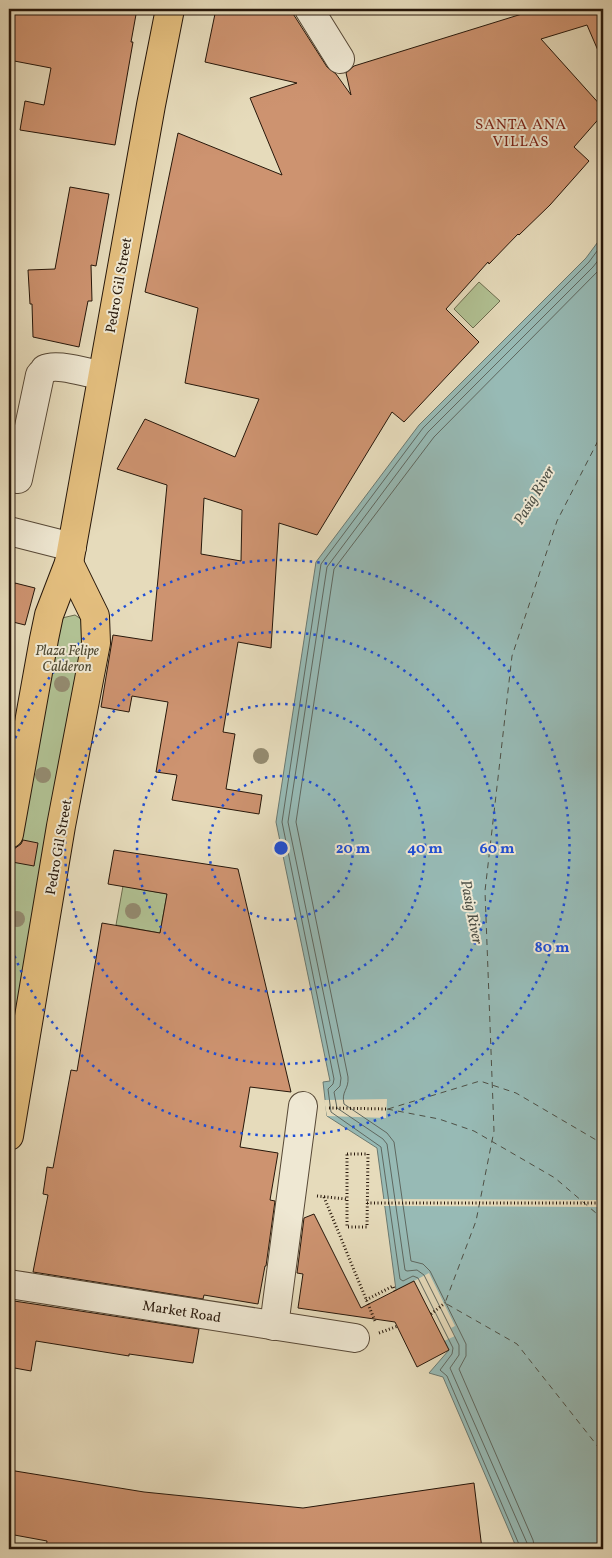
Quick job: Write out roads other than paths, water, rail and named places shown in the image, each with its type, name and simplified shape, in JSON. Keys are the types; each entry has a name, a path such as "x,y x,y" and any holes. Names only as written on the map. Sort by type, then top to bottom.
{"main road":[{"name":"Pedro Gil Street","path":"9,834 45,631 70,555 170,9"},
{"name":"Pedro Gil Street","path":"9,1136 61,826 96,643 94,616 70,555"}],"street":[{"path":"309,9 340,59"},
{"path":"18,480 40,376 45,370 53,367 102,376"},
{"path":"9,531 70,555"},
{"path":"274,1326 314,1107"},
{"name":"Market Road","path":"9,1284 354,1338"}],"water":[{"name":"Pasig River","path":"603,235 603,1549 517,1549 443,1377 429,1373 449,1350 414,1281 396,1290 377,1148 327,1116 323,1082 330,1081 276,822 316,562 419,425 586,258"}],"district":[{"name":"SANTA ANA VILLAS","path":"521,132"}],"park label":[{"name":"Plaza Felipe Calderon","path":"67,658"}]}
